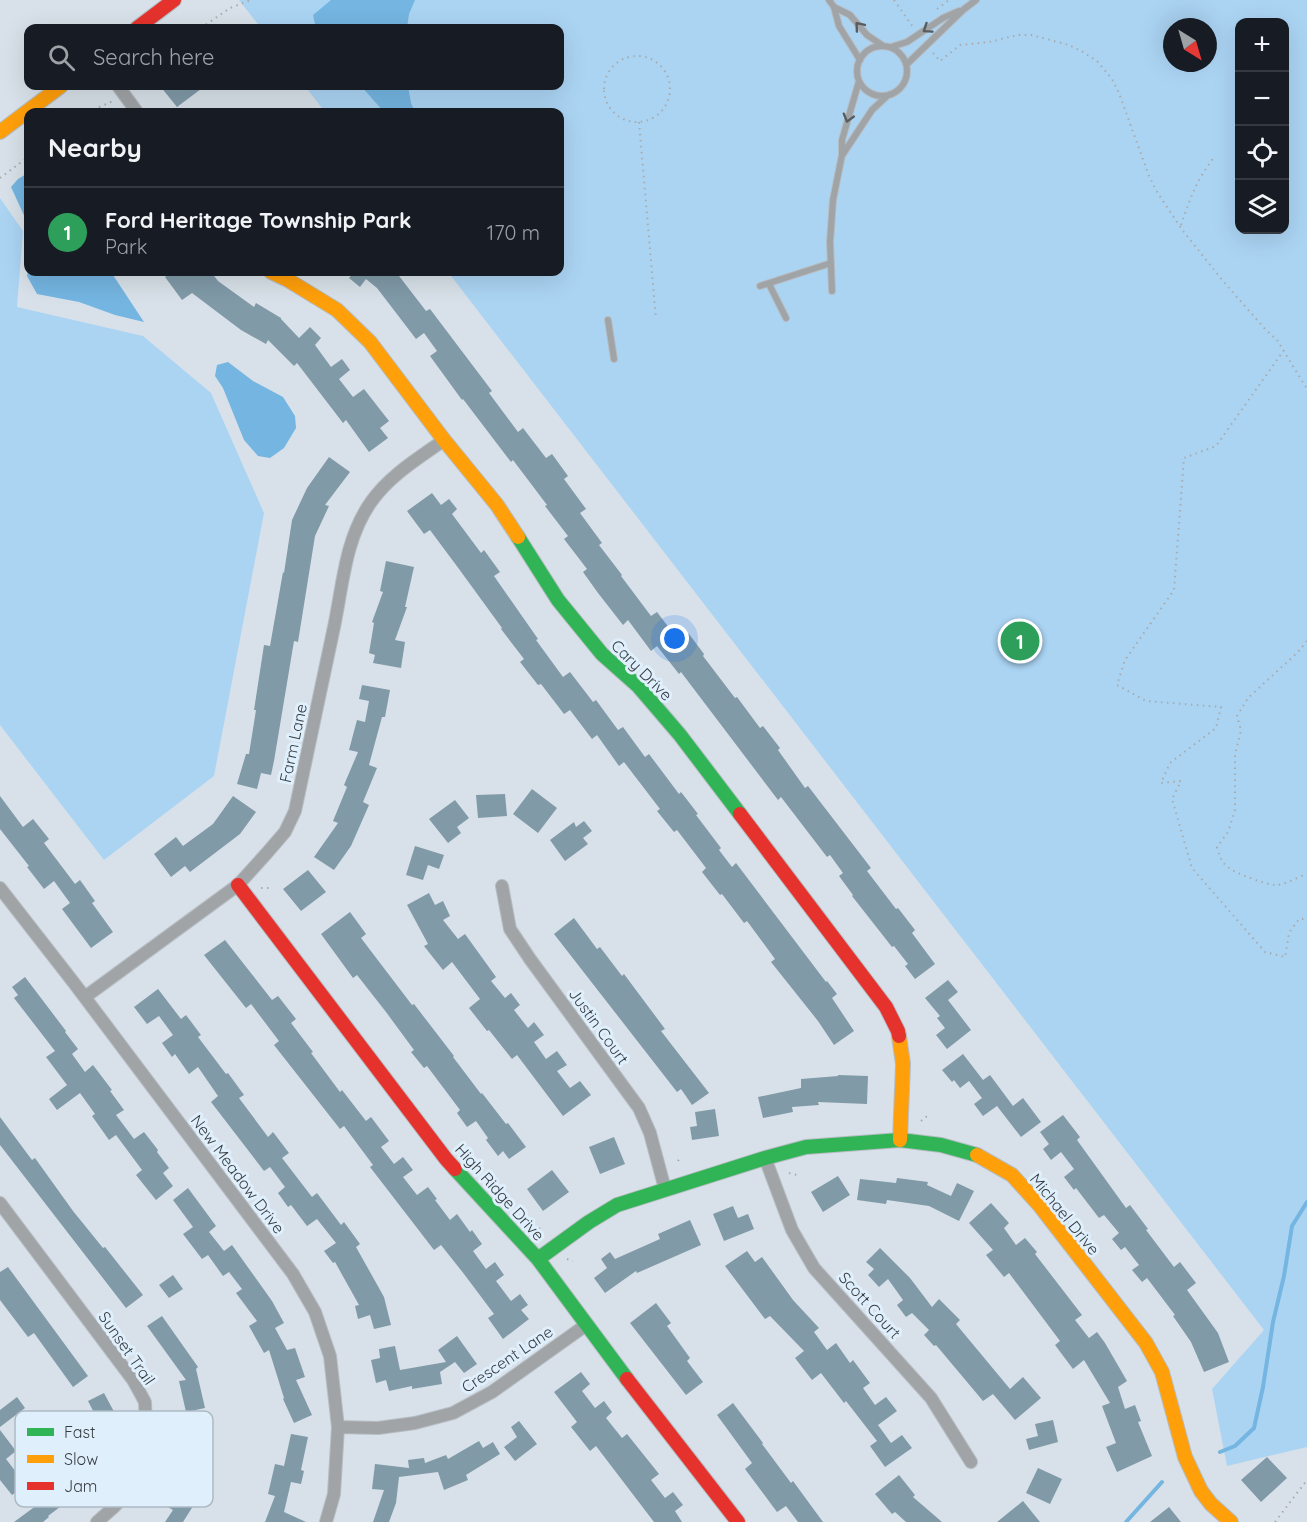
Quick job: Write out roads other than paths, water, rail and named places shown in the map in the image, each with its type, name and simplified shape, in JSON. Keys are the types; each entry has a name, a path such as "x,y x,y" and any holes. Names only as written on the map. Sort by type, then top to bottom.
{"street":[{"path":"141,24 174,0"},
{"path":"32,108 56,90"},
{"path":"121,90 134,108"},
{"path":"0,132 24,114"},
{"name":"Cary Drive","path":"280,276 337,310 370,342 444,440 497,505 558,600 602,654 638,686 680,735 886,1007 898,1032 903,1064 900,1140"},
{"name":"Farm Lane","path":"85,997 238,885 285,832 295,811 347,556 358,523 372,500 397,474 444,440"},
{"name":"High Ridge Drive","path":"238,885 446,1159 538,1259 738,1522"},
{"name":"Justin Court","path":"502,886 510,929 639,1108 650,1133 665,1189"},
{"name":"New Meadow Drive","path":"0,888 85,997 293,1274 315,1312 330,1356 338,1427 334,1494 326,1522"},
{"name":"Michael Drive","path":"538,1259 617,1205 806,1147 900,1140 941,1145 980,1156 1012,1175 1040,1206 1146,1343 1162,1372 1185,1457 1201,1491 1211,1504 1232,1522"},
{"name":"Scott Court","path":"765,1158 792,1230 814,1268 931,1398 971,1462"},
{"name":"Sunset Trail","path":"0,1203 133,1380 145,1402 145,1411"},
{"name":"Crescent Lane","path":"338,1427 378,1428 415,1423 453,1413 492,1392 586,1325"},
{"name":"Sunset Trail","path":"97,1522 114,1507"}],"lane":[{"path":"829,0 834,7 838,26 860,60"},
{"path":"907,64 976,0"},
{"path":"834,7 850,15 867,35 883,46"},
{"path":"891,47 907,42 943,18 963,10"},
{"path":"875,47 891,47 904,57 908,73 906,81 895,93 878,96 863,88 859,81 857,73 860,60 868,50 875,47"},
{"path":"832,291 830,242 833,200 842,155 842,140 859,81"},
{"path":"842,155 872,110 887,96"},
{"path":"760,286 831,263"},
{"path":"769,284 786,318"},
{"path":"608,320 614,359"}],"waterway":[{"path":"1220,1452 1235,1446 1254,1428 1292,1226 1307,1202"},
{"path":"1126,1522 1162,1482"}],"place":[{"name":"Ford Heritage Township Park","path":"1020,641"}]}
